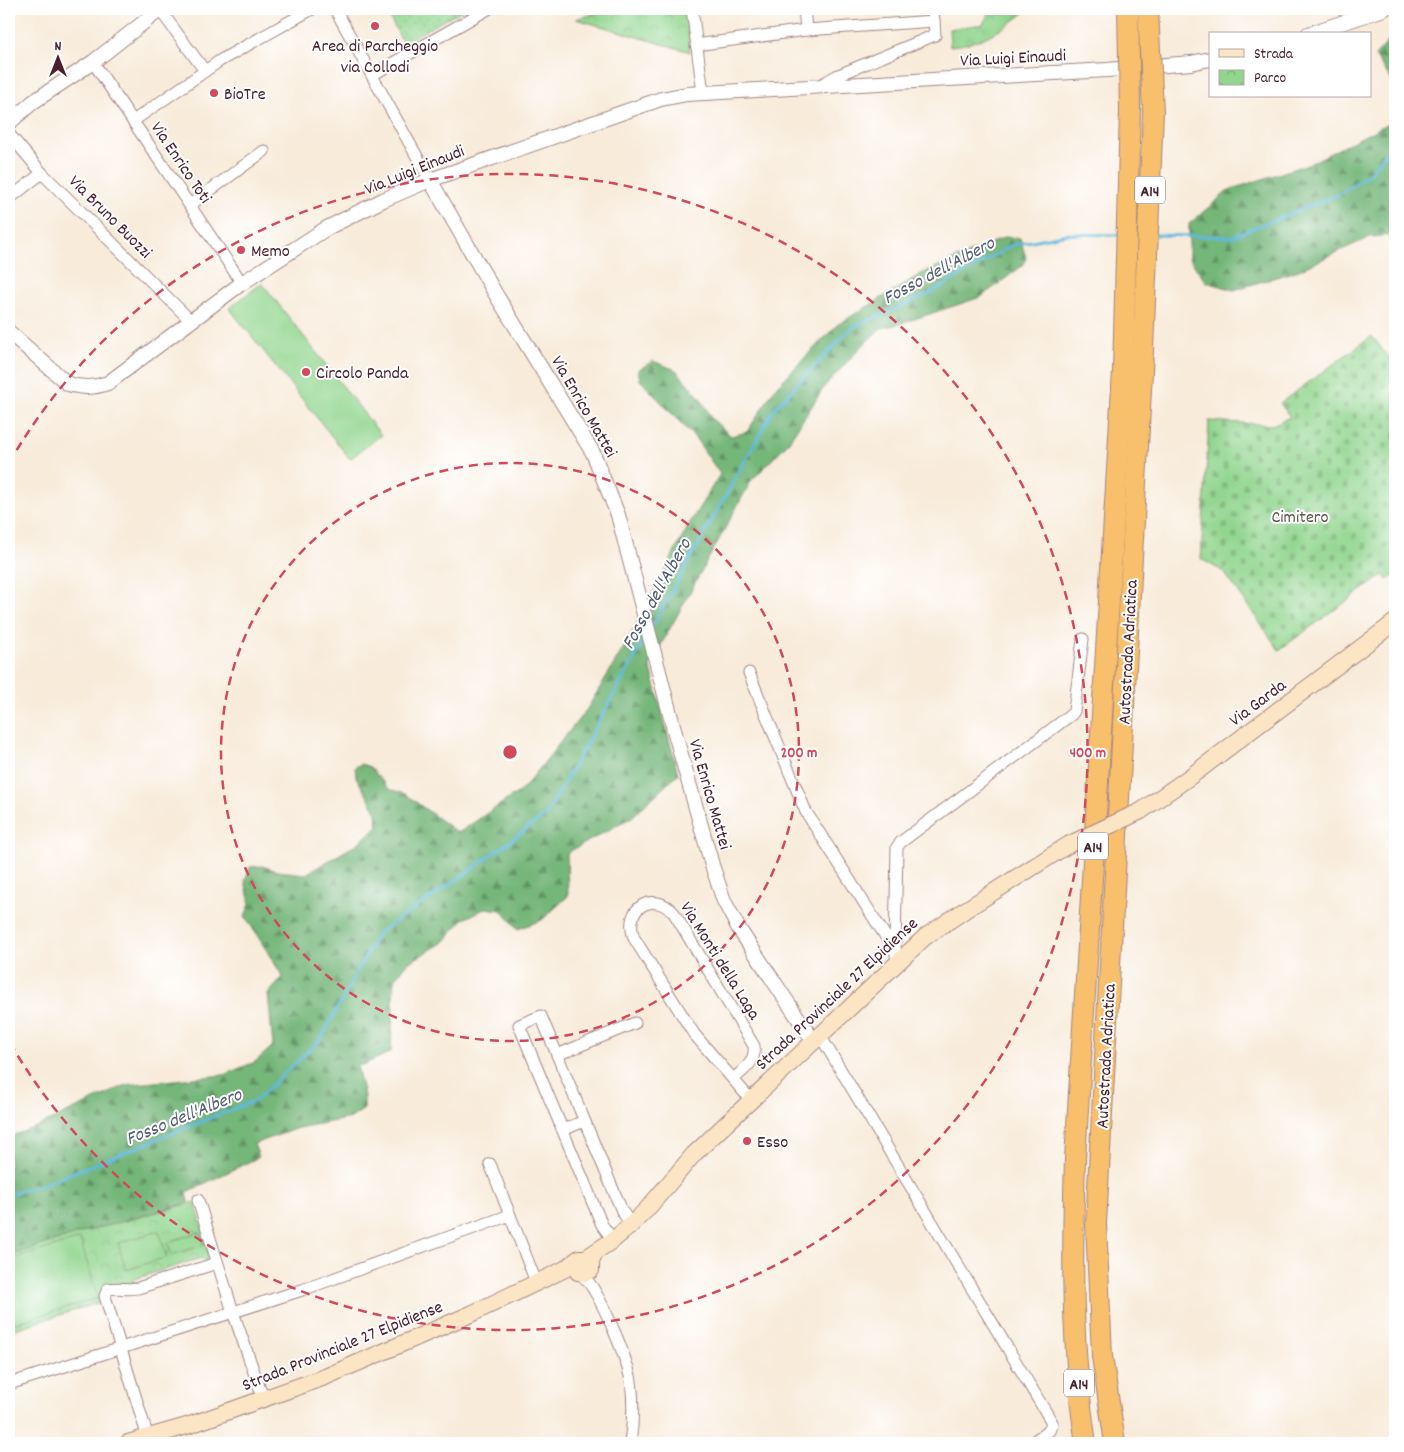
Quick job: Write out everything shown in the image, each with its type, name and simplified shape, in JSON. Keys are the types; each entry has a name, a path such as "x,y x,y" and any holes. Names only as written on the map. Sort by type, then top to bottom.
{"highway":[{"name":"Autostrada Adriatica","path":"1115,1443 1102,1356 1096,1224 1132,371 1128,9"},
{"name":"Autostrada Adriatica","path":"1086,1443 1076,1352 1073,1293 1072,1238 1075,1159 1132,371 1153,112 1148,9"}],"main road":[{"name":"Via Garda","path":"1140,811 1192,776 1395,622"},
{"name":"Strada Provinciale 27 Elpidiense","path":"128,1443 187,1426 325,1377 471,1314 536,1282 583,1263 631,1226 694,1154 750,1099 817,1039 896,955 1068,845 1140,811"}],"street":[{"path":"9,123 33,102 93,62 161,9 205,71"},
{"path":"133,122 205,71 253,41 312,9"},
{"name":"Via Enrico Mattei","path":"335,9 495,293 593,453 618,515 699,819 724,901 739,930 817,1039"},
{"path":"372,75 488,9"},
{"path":"692,9 703,93"},
{"path":"804,9 806,30"},
{"path":"696,45 806,30 934,21 933,9"},
{"path":"1314,32 1384,9"},
{"name":"Via Luigi Einaudi","path":"818,86 836,76 935,35 934,21"},
{"name":"Via Luigi Einaudi","path":"9,332 68,384 88,388 108,383 242,282 327,228 383,200 430,180 661,100 687,94 1107,70 1191,63 1209,58"},
{"name":"Via Enrico Toti","path":"93,62 242,282"},
{"name":"Via Bruno Buozzi","path":"9,134 42,173 191,321"},
{"path":"190,205 264,152"},
{"path":"9,199 42,173"},
{"path":"896,955 897,848 909,836 1072,714 1074,711 1083,639"},
{"path":"749,673 806,812 896,955"},
{"name":"Via Monti della Laga","path":"650,902 660,902 668,906 674,913 754,1046 755,1052 751,1062 733,1078 694,1034 634,938 631,920 635,912 642,905 650,902"},
{"path":"613,1240 602,1225 519,1025 541,1016 622,1211 631,1226"},
{"path":"557,1055 635,1023"},
{"path":"817,1039 1052,1423 1049,1431 1031,1443"},
{"path":"733,1078 750,1099"},
{"path":"563,1130 584,1121"},
{"path":"490,1164 536,1282"},
{"path":"198,1200 232,1312 262,1398"},
{"path":"9,1384 386,1261 510,1214"},
{"path":"148,1438 107,1303 108,1289 128,1290 138,1288 217,1263"},
{"path":"583,1263 618,1344 631,1380 633,1424 630,1443"}],"green space":[{"path":"385,9 464,9 403,43"},
{"path":"596,9 686,9 690,52 576,19 596,13"},
{"path":"991,9 1029,9 1011,23 992,34 962,45 950,46 949,29 983,24"},
{"path":"1395,38 1395,85 1375,56 1391,39"},
{"path":"1395,103 1395,235 1370,237 1299,270 1234,290 1206,282 1189,258 1189,224 1229,190 1311,163 1393,121"},
{"path":"1005,237 1020,238 1026,258 1022,266 981,297 899,324 881,328 825,386 787,444 751,481 650,665 678,774 632,817 567,853 568,896 542,920 518,929 501,910 486,908 462,920 444,942 408,963 394,980 391,1052 357,1066 364,1096 364,1109 351,1118 298,1128 254,1144 259,1157 187,1192 189,1203 77,1234 9,1256 9,1137 41,1125 126,1085 223,1075 255,1062 273,1046 268,994 283,977 245,916 250,904 245,880 250,867 262,866 277,871 306,874 357,844 378,826 375,809 356,777 355,767 361,764 370,767 389,789 405,794 458,833 523,789 587,709 626,644 691,521 720,474 696,439 640,380 638,370 653,361 676,370 701,399 712,419 731,436 747,432 776,387 837,325 921,274"},
{"name":"Circolo Panda","path":"262,283 381,435 350,459 229,308"},
{"name":"Cimitero","path":"1372,336 1395,366 1395,575 1387,580 1383,575 1279,650 1224,572 1201,559 1209,421 1272,425 1290,417 1280,403"},
{"path":"195,1202 208,1247 207,1263 201,1258 132,1280 137,1285 116,1283 101,1302 9,1331 9,1256 77,1234"},
{"path":"159,1231 167,1257 126,1270 118,1243"},
{"path":"200,1232 204,1245 171,1255 168,1242"},
{"path":"80,1239 98,1298 9,1325 9,1260"}],"waterway":[{"name":"Fosso dell'Albero","path":"1155,235 1231,237 1338,195 1370,173 1395,141"},
{"name":"Fosso dell'Albero","path":"652,627 774,409 851,328 931,293 1012,245 1067,234 1119,235"},
{"name":"Fosso dell'Albero","path":"9,1194 42,1185 256,1100 321,1039 378,933 457,880 547,814 645,639"}],"place":[{"name":"Area di Parcheggio via Collodi","path":"375,26"},
{"name":"BioTre","path":"214,93"},
{"name":"Memo","path":"241,250"},
{"name":"Circolo Panda","path":"306,372"},
{"name":"Esso","path":"747,1141"}]}
